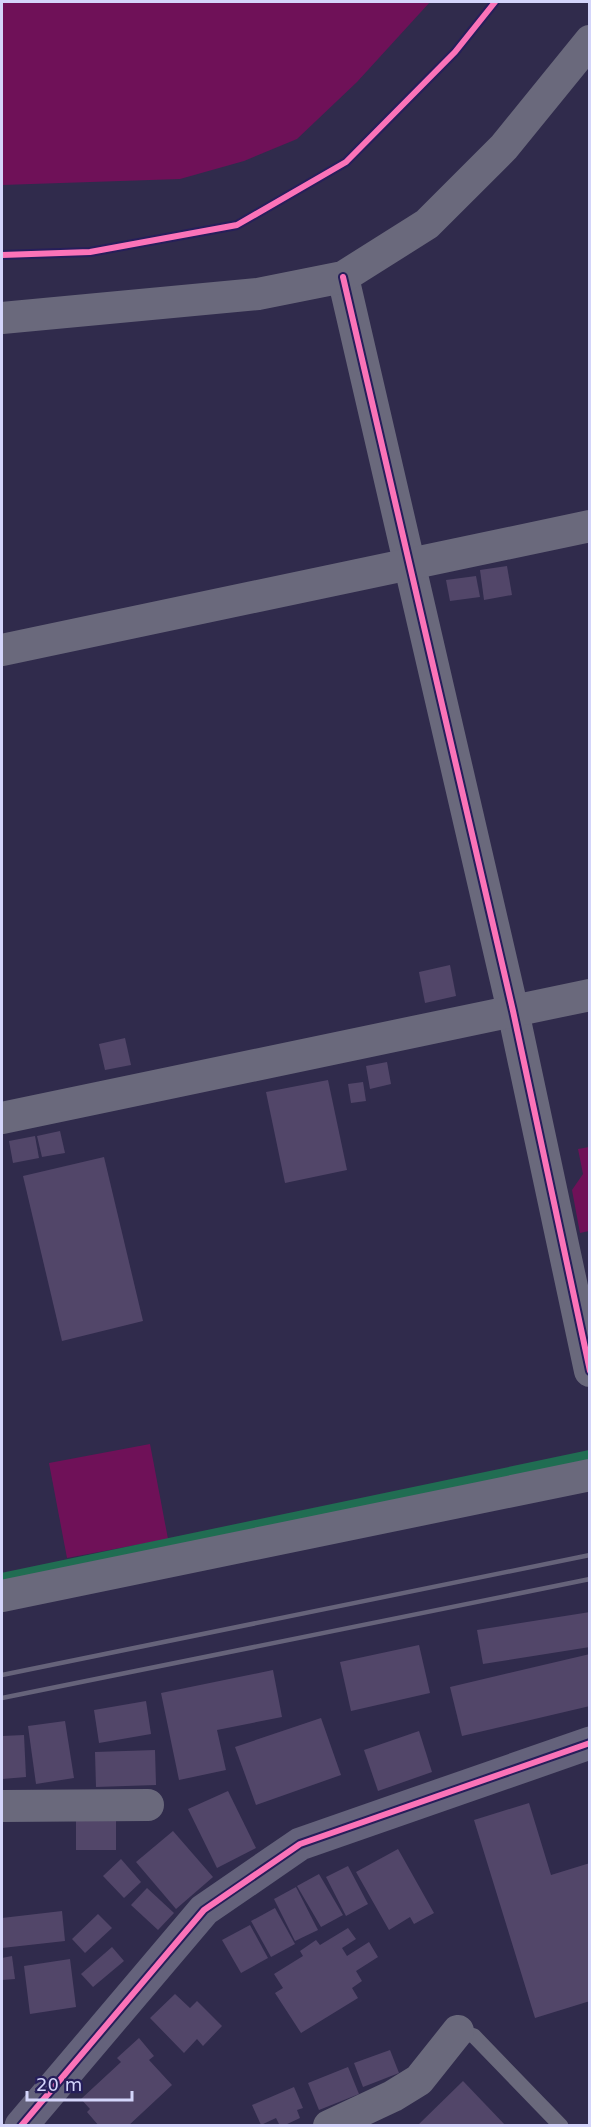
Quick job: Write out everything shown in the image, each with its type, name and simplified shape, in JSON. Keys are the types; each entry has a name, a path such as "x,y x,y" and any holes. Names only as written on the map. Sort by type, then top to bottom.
{"street":[{"path":"2,318 258,294 343,277 427,224 504,147 579,66 590,41"},
{"path":"343,277 513,1011 590,1371"},
{"path":"2,650 590,526"},
{"path":"2,1118 590,995"},
{"path":"2,1596 590,1475"},
{"path":"21,2126 204,1910 300,1844 590,1743"},
{"path":"2,1806 148,1805"},
{"path":"329,2126 393,2096 419,2080 458,2031"}],"lane":[{"path":"458,2031 474,2036 561,2126"}],"shaded area":[{"path":"2,2 430,2 357,82 297,139 244,161 180,179 2,185"},
{"path":"589,1147 589,1231 580,1233 572,1190 583,1174 578,1149"},
{"path":"150,1444 168,1539 67,1558 49,1463"}],"building":[{"path":"507,566 512,595 484,600 480,570"},
{"path":"476,576 480,597 450,601 446,580"},
{"path":"450,965 456,996 425,1003 419,972"},
{"path":"125,1038 131,1065 105,1070 99,1044"},
{"path":"387,1062 391,1084 370,1089 366,1066"},
{"path":"328,1080 347,1170 285,1183 266,1092"},
{"path":"363,1082 366,1101 351,1103 348,1084"},
{"path":"60,1131 65,1153 42,1157 37,1136"},
{"path":"35,1136 39,1158 13,1163 9,1141"},
{"path":"104,1157 143,1321 62,1341 23,1176"},
{"path":"590,1612 590,1647 483,1664 477,1630"},
{"path":"419,1645 430,1693 351,1711 340,1662"},
{"path":"590,1654 590,1706 462,1736 450,1687"},
{"path":"273,1670 282,1717 217,1730 226,1770 179,1780 161,1693"},
{"path":"146,1701 151,1734 99,1743 94,1710"},
{"path":"321,1718 341,1775 256,1805 235,1747"},
{"path":"65,1721 74,1778 36,1784 28,1726"},
{"path":"419,1731 432,1772 378,1791 364,1750"},
{"path":"24,1735 26,1777 2,1779 2,1736"},
{"path":"155,1750 156,1785 96,1787 95,1752"},
{"path":"228,1791 256,1848 217,1868 188,1809"},
{"path":"529,1803 551,1875 590,1863 590,2001 535,2018 474,1820"},
{"path":"76,1821 116,1821 116,1850 76,1850"},
{"path":"173,1831 213,1877 176,1909 136,1862"},
{"path":"398,1849 434,1913 414,1924 410,1917 389,1930 356,1872"},
{"path":"121,1859 141,1882 124,1898 103,1876"},
{"path":"348,1866 368,1904 346,1916 326,1877"},
{"path":"319,1874 343,1915 321,1927 297,1886"},
{"path":"296,1887 318,1930 295,1941 274,1899"},
{"path":"147,1888 174,1913 158,1930 131,1905"},
{"path":"275,1908 295,1944 271,1957 251,1921"},
{"path":"62,1911 65,1941 2,1948 2,1918"},
{"path":"98,1914 112,1928 85,1953 72,1939"},
{"path":"250,1925 268,1958 241,1973 222,1940"},
{"path":"348,1928 356,1939 342,1948 347,1956 369,1942 378,1957 356,1971 362,1981 352,1988 358,1998 301,2033 275,1993 283,1988 274,1974 303,1956 300,1951 316,1940 320,1945"},
{"path":"112,1947 124,1961 93,1987 81,1974"},
{"path":"12,1956 15,1979 2,1980 2,1958"},
{"path":"70,1959 76,2007 30,2014 24,1966"},
{"path":"175,1994 190,2008 197,2001 222,2026 203,2046 197,2039 184,2053 150,2018"},
{"path":"139,2038 154,2056 149,2060 172,2085 128,2126 99,2126 87,2112 90,2109 81,2099 121,2062 117,2058"},
{"path":"390,2050 399,2073 363,2087 354,2063"},
{"path":"348,2067 359,2094 319,2110 308,2083"},
{"path":"463,2081 506,2126 417,2126"},
{"path":"294,2087 303,2108 297,2110 300,2118 283,2126 280,2126 276,2118 261,2125 252,2105"}],"waterway":[{"path":"2,1578 590,1455"}],"railway":[{"path":"2,1675 590,1555"},
{"path":"2,1698 590,1579"}],"cycle path":[{"path":"2,255 90,252 237,225 346,162 455,52 495,2"},
{"path":"343,277 513,1011 590,1371"},
{"path":"21,2126 204,1910 300,1844 590,1743"}]}
